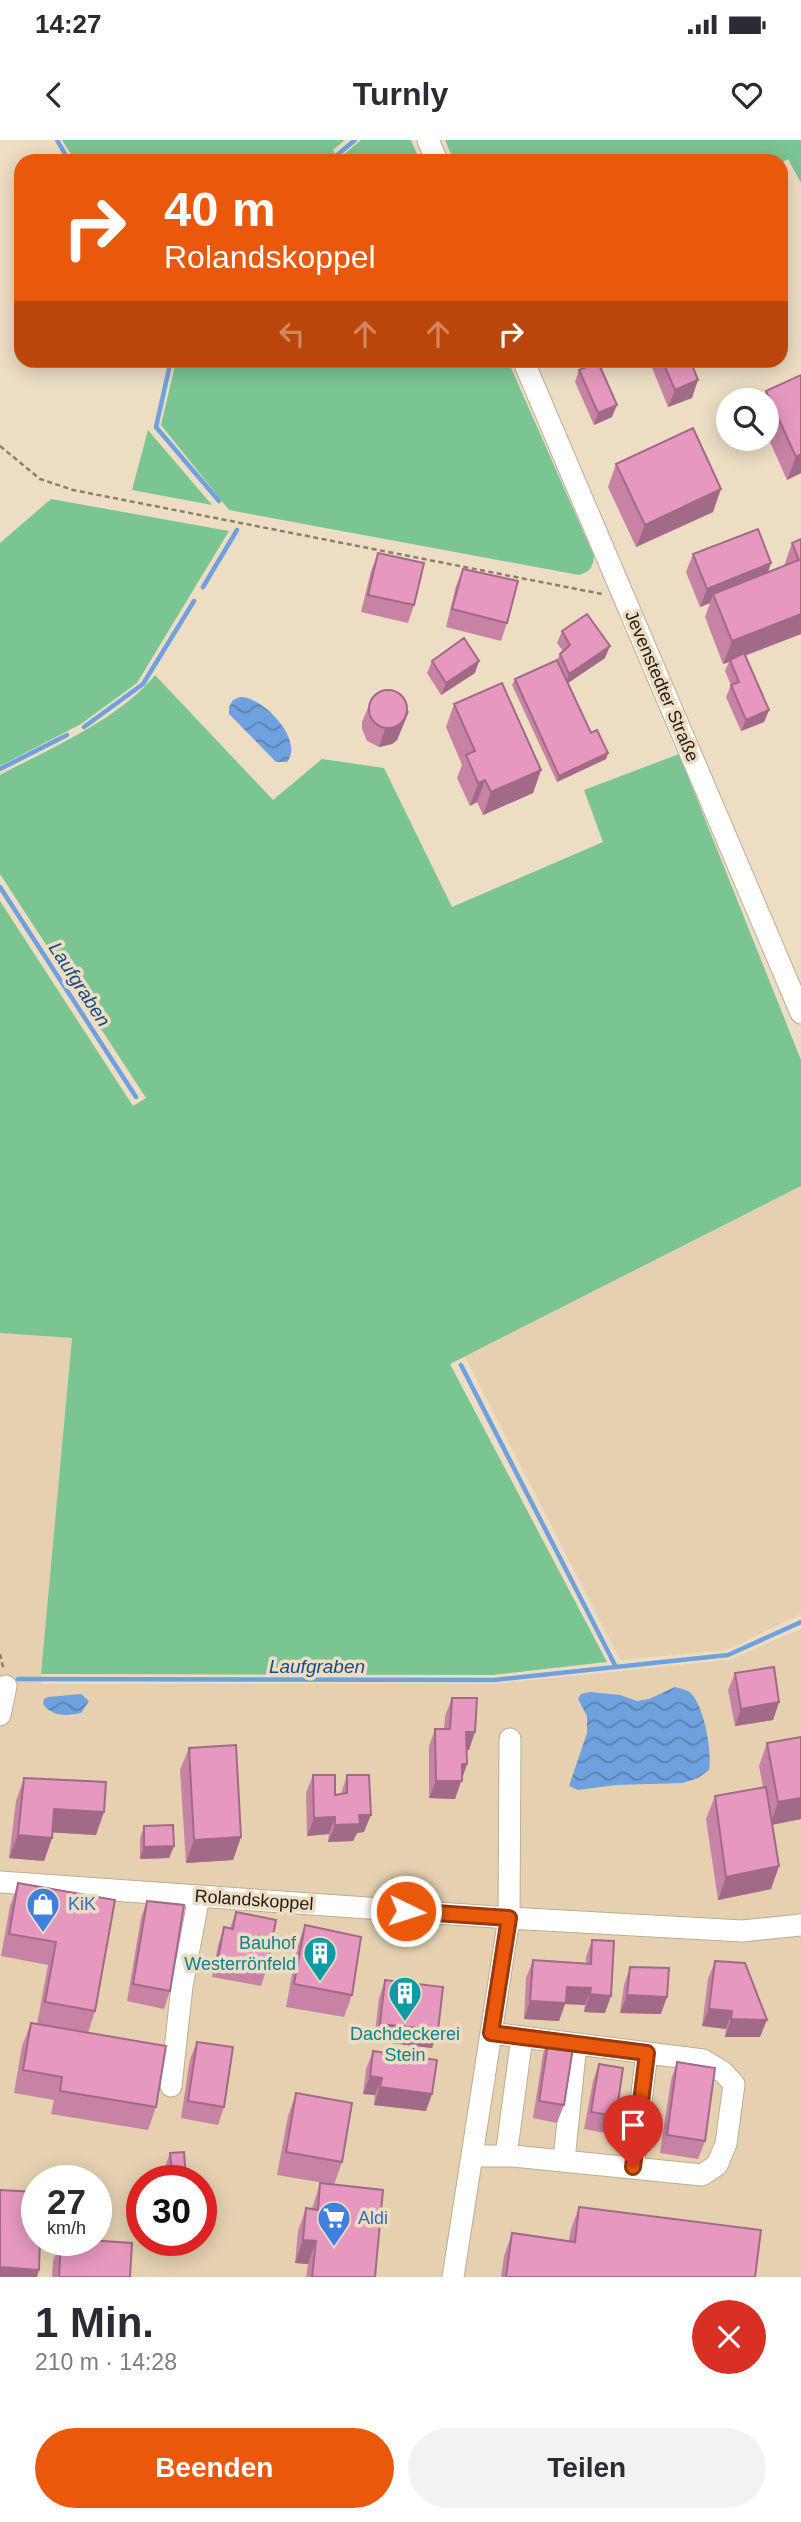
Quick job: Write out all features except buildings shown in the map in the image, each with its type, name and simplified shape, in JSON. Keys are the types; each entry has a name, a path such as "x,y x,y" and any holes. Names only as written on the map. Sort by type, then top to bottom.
{"street":[{"name":"Jevenstedter Straße","path":"526,368 801,1013"},
{"path":"0,1715 5,1686"},
{"path":"453,2277 509,1918 510,1739"},
{"name":"Rolandskoppel","path":"0,1882 509,1918 742,1931 801,1925"},
{"path":"171,2086 182,1986 199,1896"},
{"path":"472,2156 506,2155 702,2175 717,2165 726,2144 734,2084 723,2072 703,2060 491,2033"},
{"path":"506,2155 522,2038"},
{"path":"564,2160 576,2045"},
{"path":"633,2167 647,2053"}],"path":[{"path":"0,446 40,479 73,490 626,598"}],"shaded area":[{"path":"801,1186 801,1614 727,1650 620,1660 465,1357"},
{"path":"0,1333 72,1338 41,1684 494,1684 729,1660 801,1629 801,2277 0,2277"}],"green space":[{"path":"62,140 345,140 333,150 335,154 71,154"},
{"path":"361,140 411,140 417,154 344,154"},
{"path":"445,140 801,140 801,183 788,154 451,154"},
{"path":"174,368 511,368 594,556 591,566 588,571 579,575 229,510 161,425"},
{"path":"148,430 212,505 132,490"},
{"path":"51,499 229,531 137,683 81,724 0,766 0,543"},
{"path":"155,675 273,800 322,759 384,768 452,907 603,842 584,790 679,754 801,1060 801,1186 450,1364 607,1662 493,1675 41,1674 72,1338 0,1333 0,901 133,1106 146,1098 0,874 0,775 104,719 141,691"}],"water":[{"path":"240,697 259,704 279,721 290,742 291,753 287,762 276,762 229,714 233,700"},
{"path":"675,1687 690,1693 698,1704 707,1732 709,1770 698,1778 683,1783 616,1785 578,1790 569,1786 587,1733 587,1716 578,1699 581,1694 590,1692 620,1695 637,1701 649,1699"},
{"path":"81,1694 89,1701 81,1713 60,1714 43,1704 48,1697"}],"waterway":[{"path":"57,140 65,154"},
{"path":"338,154 355,140"},
{"path":"169,368 156,427 219,501"},
{"path":"203,587 237,530"},
{"path":"84,727 143,684 194,601"},
{"path":"0,769 67,735"},
{"name":"Laufgraben","path":"0,887 136,1097"},
{"name":"Laufgraben","path":"461,1365 616,1667"},
{"name":"Laufgraben","path":"18,1679 494,1680 728,1655 801,1622"}],"place":[{"name":"KiK","path":"43,1934"},
{"name":"Bauhof Westerrönfeld","path":"320,1983"},
{"name":"Dachdeckerei Stein","path":"405,2023"},
{"name":"Aldi","path":"334,2248"}],"route":[{"path":"406,1911 509,1918 491,2033 647,2053 633,2167"}]}
